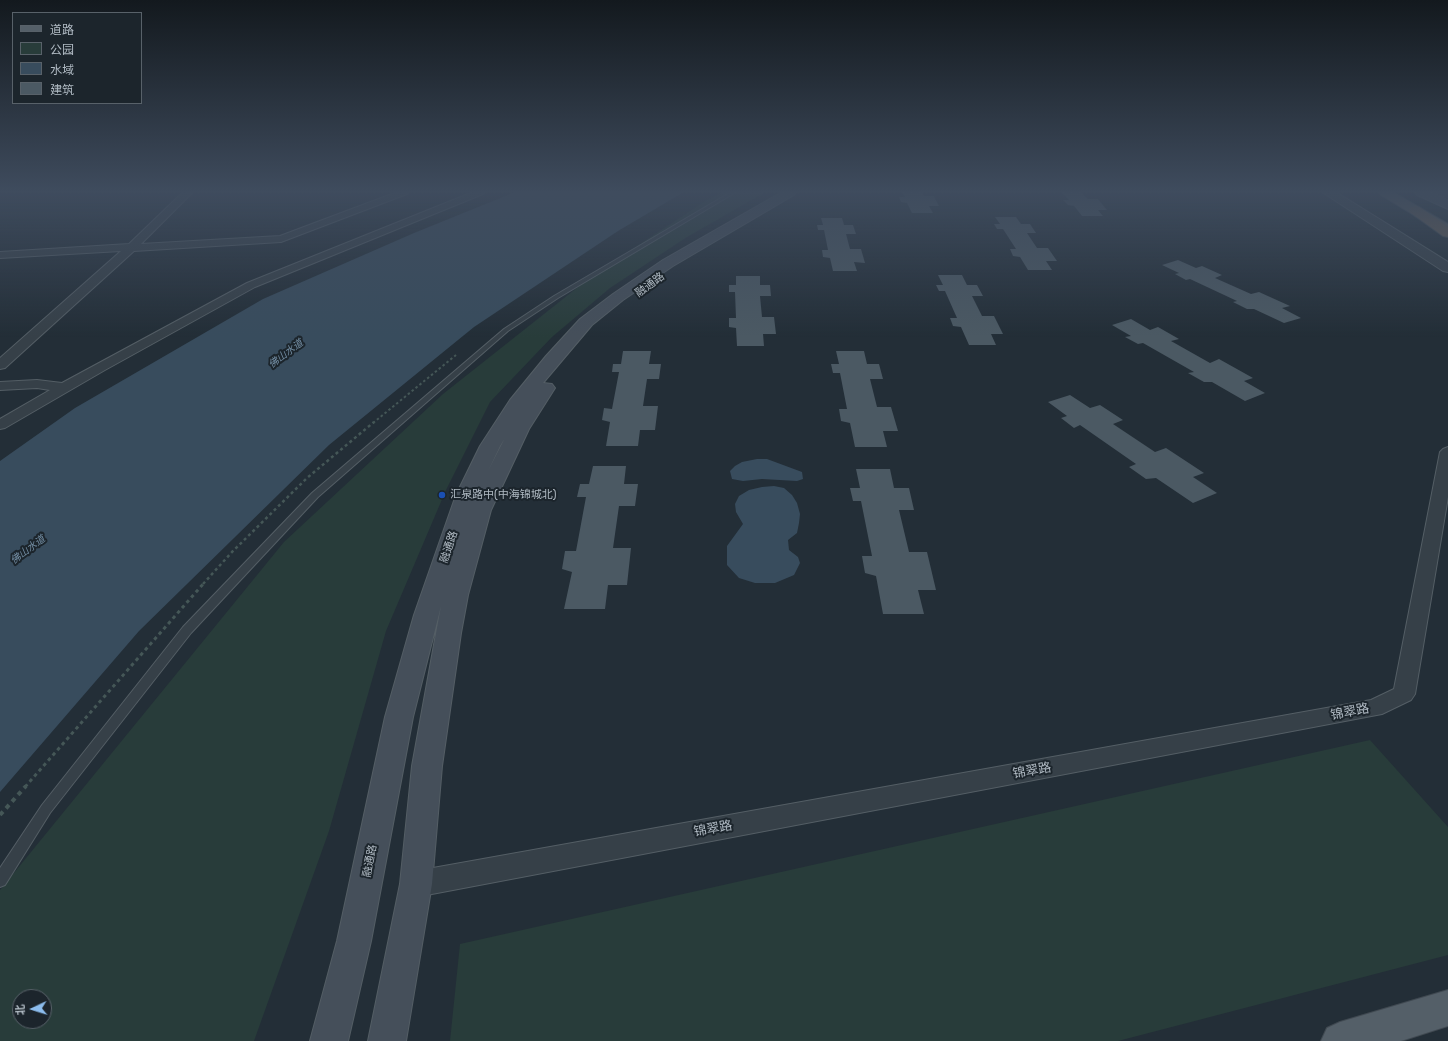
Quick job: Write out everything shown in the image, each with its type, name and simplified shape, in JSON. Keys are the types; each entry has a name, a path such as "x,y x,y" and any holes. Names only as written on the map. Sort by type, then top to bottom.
{"main road":[{"name":"融通路","path":"329,1041 354,941 399,717 426,615 467,495 490,446 517,404 552,360 586,322 618,297 668,263 707,241"},
{"name":"融通路","path":"387,1041 416,884 427,766 448,633 456,595 480,510 519,429 536,402 573,353 610,316 652,282 719,241"},
{"path":"1340,1041 1448,1008"}],"street":[{"path":"0,364 139,241"},
{"path":"0,254 252,241"},
{"path":"0,426 64,387 251,285 360,241"},
{"path":"1406,241 1448,268"},
{"path":"0,386 37,384 64,387"},
{"name":"锦翠路","path":"416,884 1374,708 1404,694 1448,452"}],"lane":[{"path":"0,880 46,809 186,630 315,495 506,330 556,297 652,241"}],"green space":[{"path":"645,241 682,241 610,288 552,337 490,402 446,490 386,631 329,831 254,1041 0,1041 0,890 284,542 443,394 592,276"},
{"path":"1370,740 1448,827 1448,955 1118,1041 450,1041 460,944"}],"water":[{"name":"佛山水道","path":"397,241 604,241 474,327 329,445 139,631 0,792 0,461 75,408 263,299"},
{"path":"767,459 802,472 803,479 797,481 762,479 743,481 732,479 730,471 735,466 742,462"},
{"path":"774,486 784,488 792,495 797,503 800,514 797,533 788,540 789,550 798,557 800,563 794,575 775,583 755,583 739,578 727,565 727,546 743,524 736,512 735,504 739,496 749,490"}],"building":[{"path":"826,241 848,241 850,249 861,249 865,263 854,262 857,271 833,271 830,258 823,257 822,250 828,250"},
{"path":"1011,241 1032,241 1037,248 1048,248 1057,261 1046,261 1052,270 1028,270 1020,257 1013,256 1010,249 1016,249"},
{"path":"1178,260 1196,268 1202,266 1222,275 1215,278 1251,294 1259,292 1290,306 1282,308 1301,318 1284,323 1254,309 1247,309 1233,302 1237,301 1190,279 1186,280 1175,274 1179,273 1162,265"},
{"path":"938,275 962,275 967,285 977,285 983,296 972,296 982,316 994,316 1003,334 991,334 996,345 969,345 961,327 953,326 950,318 957,318 945,291 939,291 936,285 943,285"},
{"path":"736,276 760,276 760,285 770,285 771,296 760,296 762,317 774,317 776,334 763,334 764,346 737,346 736,328 729,327 729,318 736,318 735,292 729,292 729,285 736,285"},
{"path":"1131,319 1150,330 1158,327 1179,339 1171,341 1210,363 1219,359 1253,378 1244,381 1265,393 1245,401 1212,382 1204,382 1188,373 1194,372 1143,343 1138,344 1125,337 1131,336 1112,325"},
{"path":"623,351 651,351 649,364 661,364 659,379 647,379 643,406 658,406 655,430 640,430 638,446 606,446 610,422 602,420 604,408 612,409 619,372 612,372 613,364 621,364"},
{"path":"836,351 864,351 867,364 879,364 883,379 870,379 877,407 891,407 898,431 883,431 887,447 855,447 850,423 841,421 839,409 847,409 840,373 833,373 831,364 839,364"},
{"path":"1070,395 1090,408 1100,405 1123,420 1113,424 1155,452 1166,448 1204,473 1193,477 1217,493 1193,503 1156,478 1146,479 1129,467 1136,464 1080,425 1074,428 1061,418 1067,416 1048,402"},
{"path":"593,466 626,466 624,484 638,484 635,506 619,506 613,548 631,548 627,585 608,585 605,609 564,609 572,572 562,569 565,551 576,551 586,497 577,497 580,484 589,484"},
{"path":"856,469 890,469 894,488 909,488 914,510 899,510 909,552 927,552 936,590 918,590 924,614 883,614 876,576 865,573 862,556 872,556 861,501 853,501 850,488 860,488"}],"place":[{"name":"汇泉路中(中海锦城北)","path":"442,495"}]}
